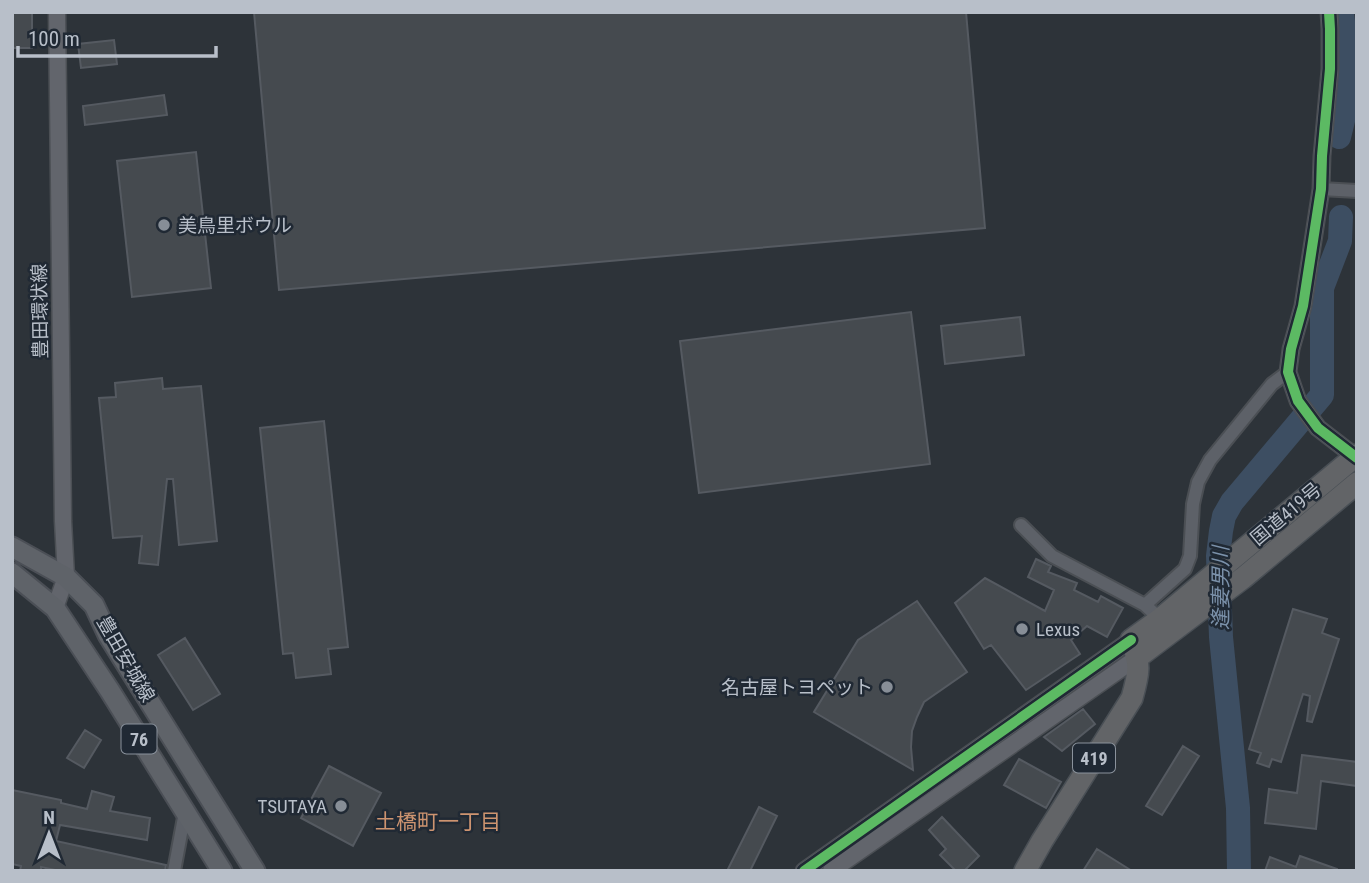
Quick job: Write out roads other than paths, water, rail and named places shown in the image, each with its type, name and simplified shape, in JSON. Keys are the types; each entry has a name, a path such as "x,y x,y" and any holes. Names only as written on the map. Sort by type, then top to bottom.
{"highway":[{"name":"国道419号","path":"1134,649 1153,612 1200,586 1356,457"},
{"name":"国道419号","path":"1134,649 1204,608 1357,483"},
{"name":"419","path":"1025,871 1132,698 1138,677 1134,649"}],"main road":[{"name":"豊田安城線","path":"12,547 66,577 94,605 108,635 255,871"},
{"name":"豊田安城線","path":"12,573 55,608 222,871"}],"street":[{"name":"豊田環状線","path":"55,608 66,577 63,521 57,12"},
{"path":"1329,12 1331,29 1321,189 1303,306 1290,349 1290,378 1298,401 1318,428 1356,457"},
{"path":"1321,189 1357,191"},
{"path":"1021,525 1052,556 1153,612 1185,569 1190,556 1193,504 1198,481 1210,460 1272,384 1290,378"},
{"path":"804,871 1134,649"},
{"path":"831,871 1134,649"},
{"path":"174,871 184,812"}],"waterway":[{"name":"逢妻男川","path":"1339,137 1346,108 1347,87 1342,12"},
{"name":"逢妻男川","path":"1239,871 1238,808 1221,637 1218,556 1221,531 1224,516 1232,502 1322,395 1322,288 1340,241 1341,217"}],"place":[{"name":"美鳥里ボウル","path":"164,225"},
{"name":"Lexus","path":"1022,629"},
{"name":"名古屋トヨペット","path":"887,687"},
{"name":"TSUTAYA","path":"341,806"}],"district":[{"name":"土橋町一丁目","path":"438,822"}]}
